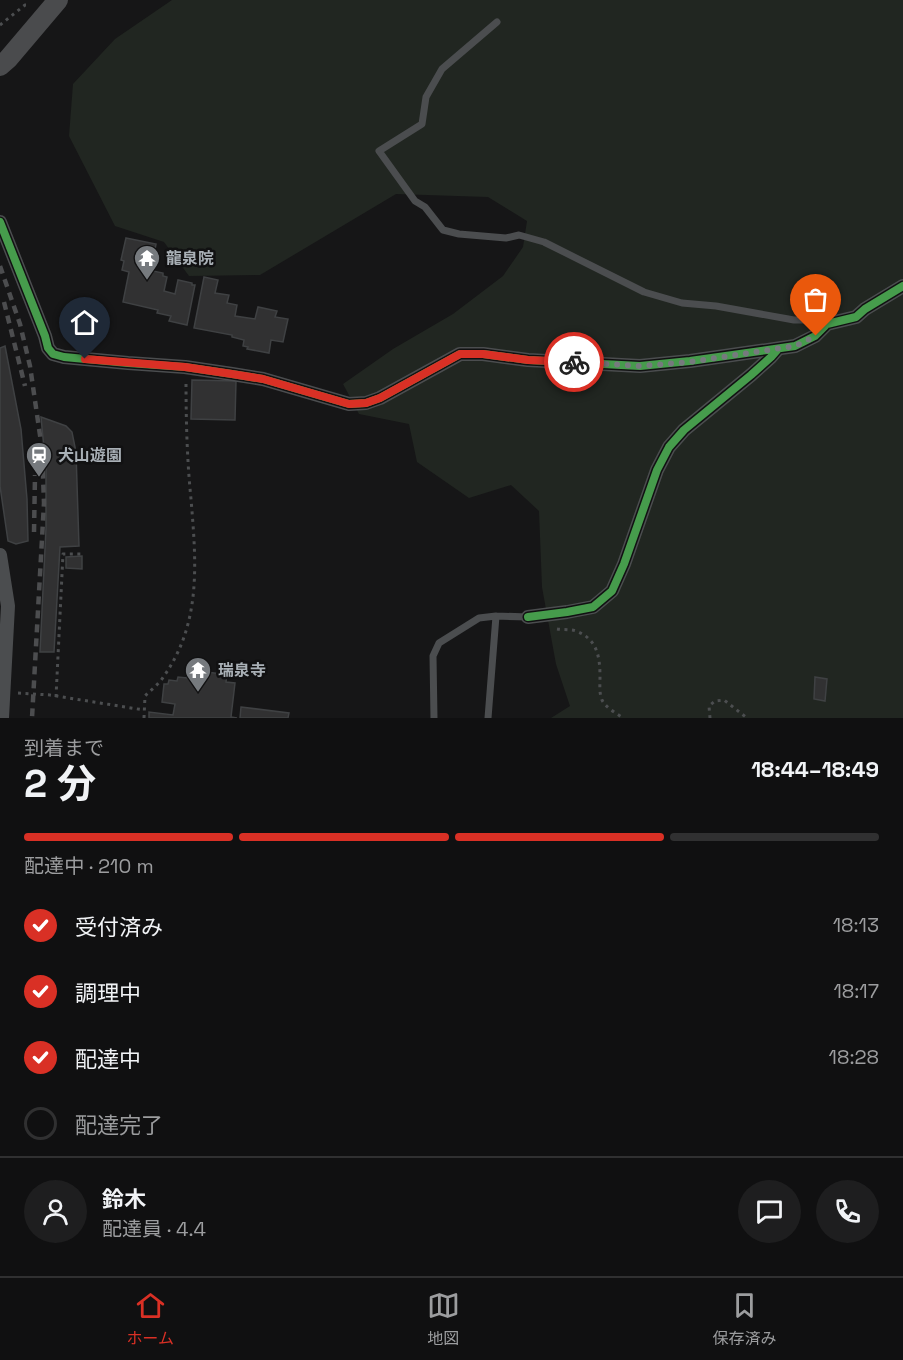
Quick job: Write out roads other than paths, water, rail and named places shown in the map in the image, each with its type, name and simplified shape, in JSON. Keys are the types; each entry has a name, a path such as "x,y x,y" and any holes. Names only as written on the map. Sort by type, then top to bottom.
{"main road":[{"path":"0,66 58,0"}],"street":[{"path":"0,222 48,348 64,360 185,367 263,379 349,404 366,403 380,398 460,354 640,366 690,362 795,346 816,336 827,324 856,317 903,286"},
{"path":"528,617 593,606 612,591 624,564 657,470 669,447 684,430 751,375 778,349"},
{"path":"0,555 8,606 2,718"}],"lane":[{"path":"496,22 442,69 426,97 422,123 379,151 415,201 425,207 443,230 459,234 506,238 519,235 544,242 644,292 682,303 716,306 827,324"},
{"path":"488,718 496,616"},
{"path":"434,718 433,656 439,643 479,618 528,617"}],"railway":[{"path":"0,266 20,324 30,366 42,449 44,503 32,718"},
{"path":"4,302 25,386"},
{"path":"34,532 35,475"}],"place":[{"name":"龍泉院","path":"147,281"},
{"name":"犬山遊園","path":"39,478"},
{"name":"瑞泉寺","path":"198,693"}]}
